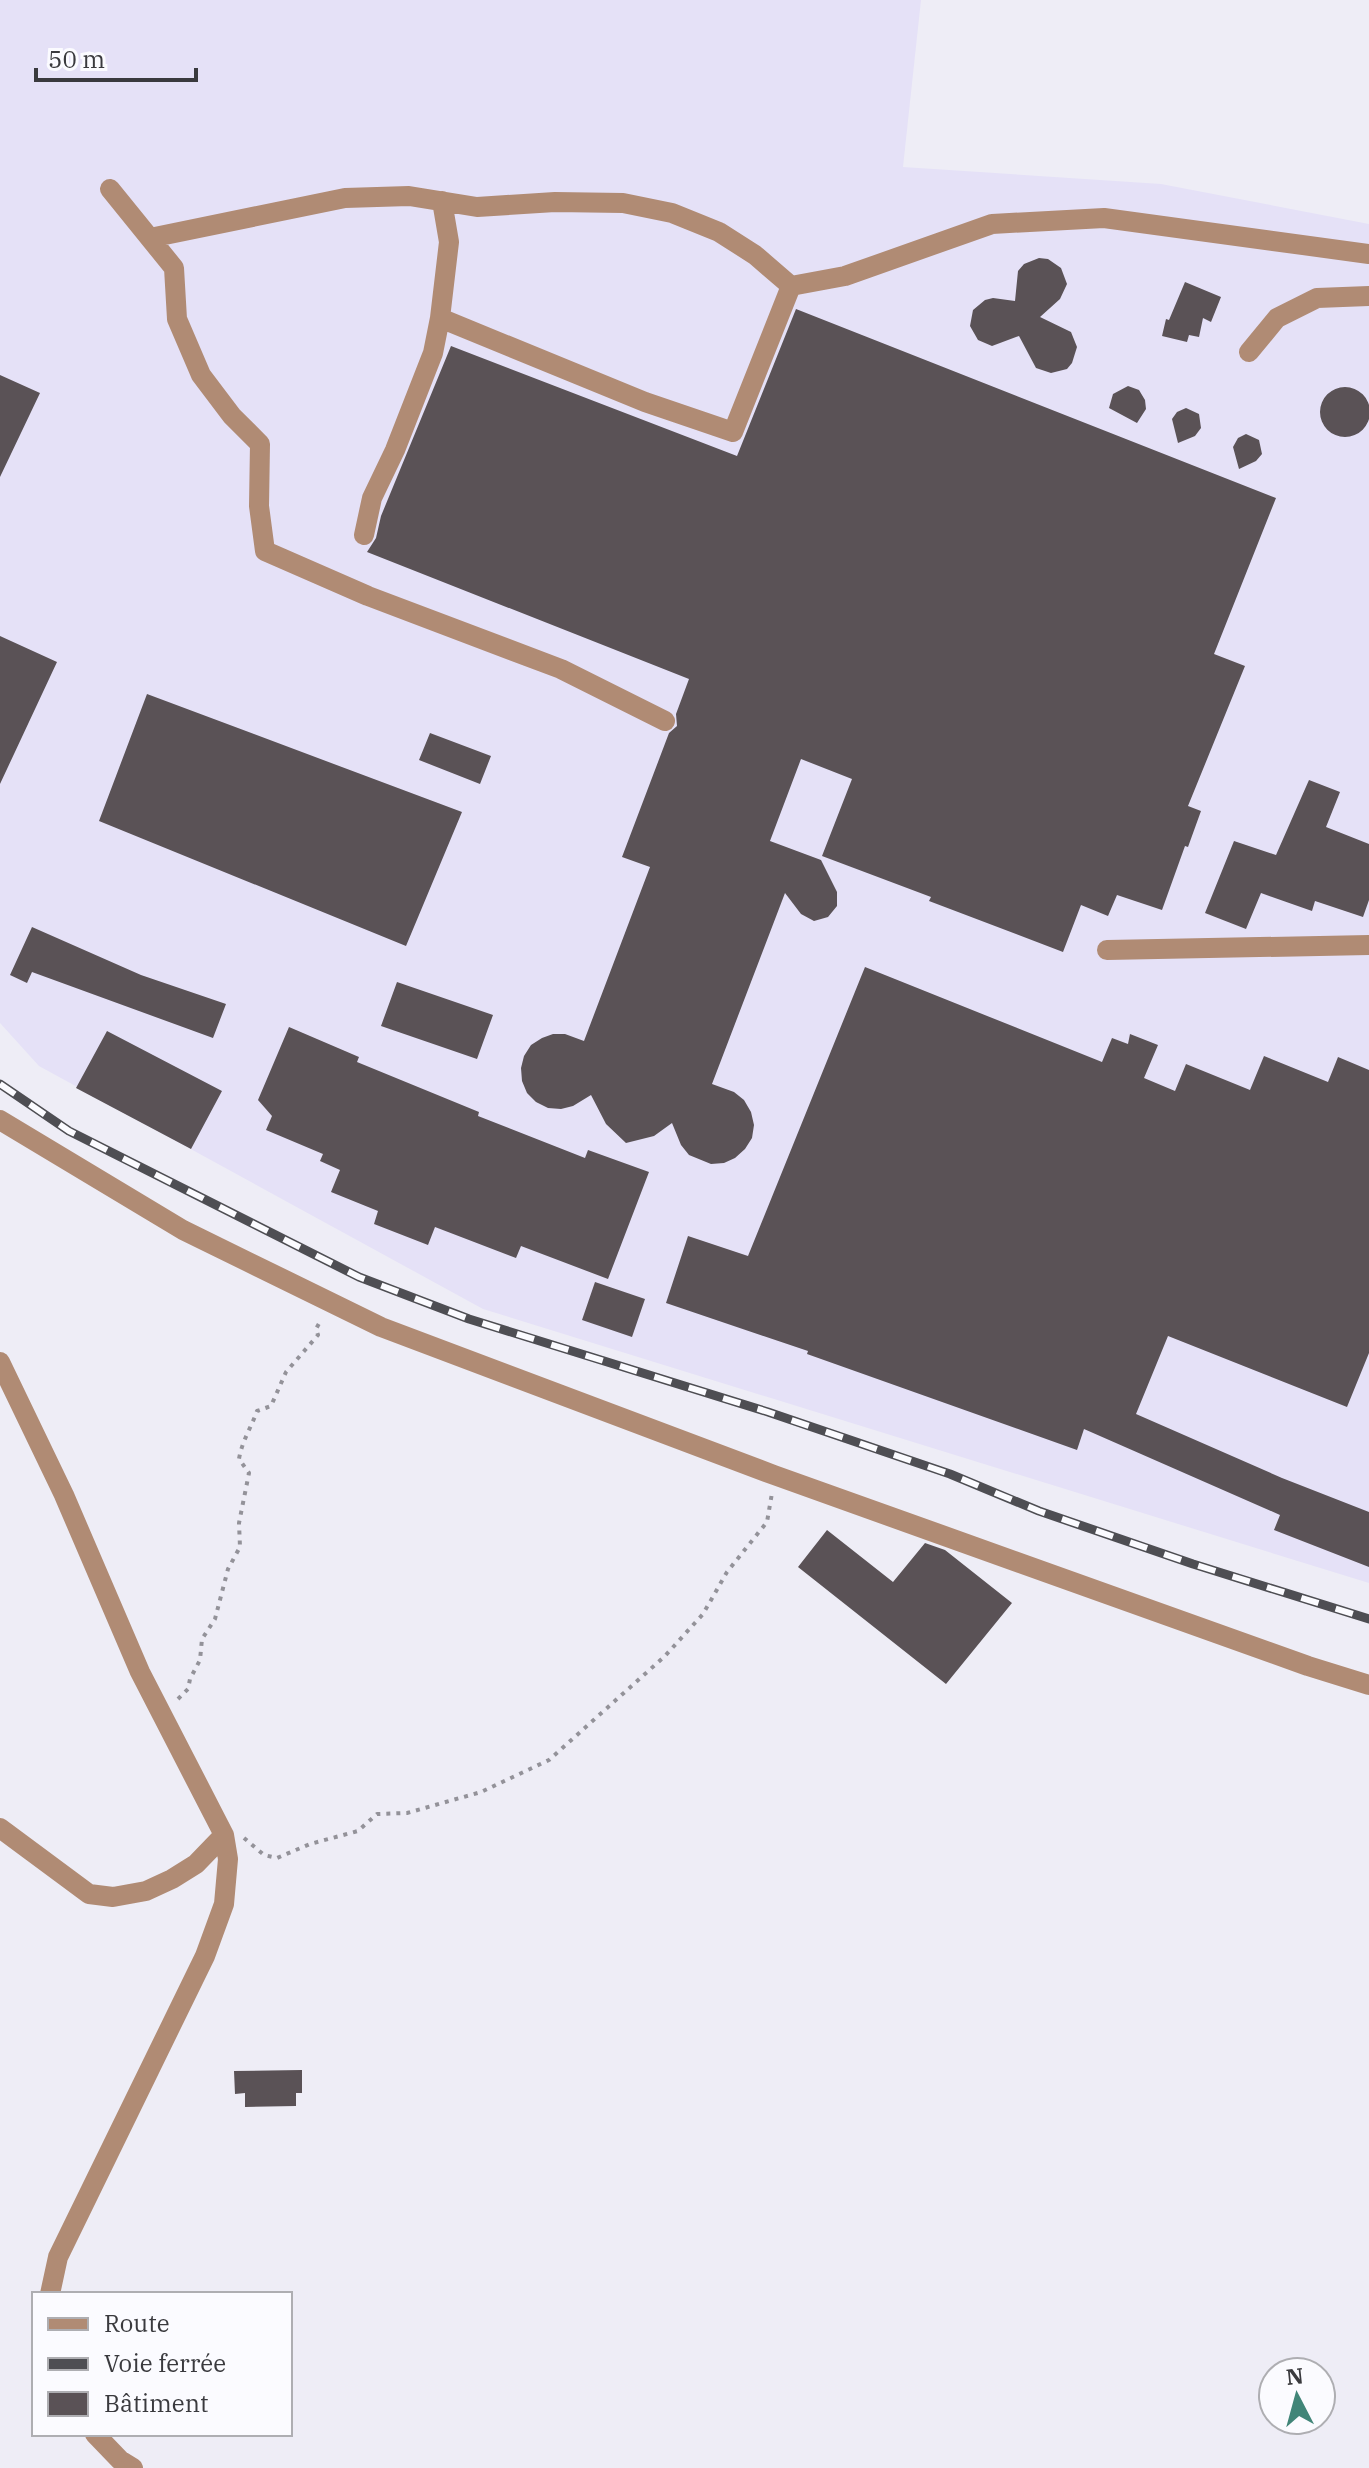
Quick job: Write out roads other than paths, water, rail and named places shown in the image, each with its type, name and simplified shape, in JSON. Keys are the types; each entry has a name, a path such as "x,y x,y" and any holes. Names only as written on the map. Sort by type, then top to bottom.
{"street":[{"path":"110,189 174,268 177,319 201,375 232,416 260,444 259,506 265,551 368,596 561,669 665,721"},
{"path":"150,238 345,198 409,196 477,207 555,202 623,203 672,213 719,232 755,255 791,286"},
{"path":"364,535 372,498 395,450 433,353 449,242 442,201"},
{"path":"791,286 845,276 992,224 1104,218 1369,254"},
{"path":"440,318 645,402 733,432 791,286"},
{"path":"1249,352 1277,318 1317,298 1369,296"},
{"path":"1107,950 1369,945"},
{"path":"0,1120 183,1230 381,1327 774,1475 1369,1685"},
{"path":"0,1362 64,1495 140,1672 234,1836 228,1859 224,1904 205,1956 58,2257 50,2292"},
{"path":"0,1828 89,1894 113,1897 146,1891 172,1879 234,1836"},
{"path":"97,2436 120,2460 133,2468"}],"railway":[{"path":"0,1084 69,1131 359,1277 469,1319 768,1412 950,1474 1039,1511 1193,1564 1369,1619"}]}
